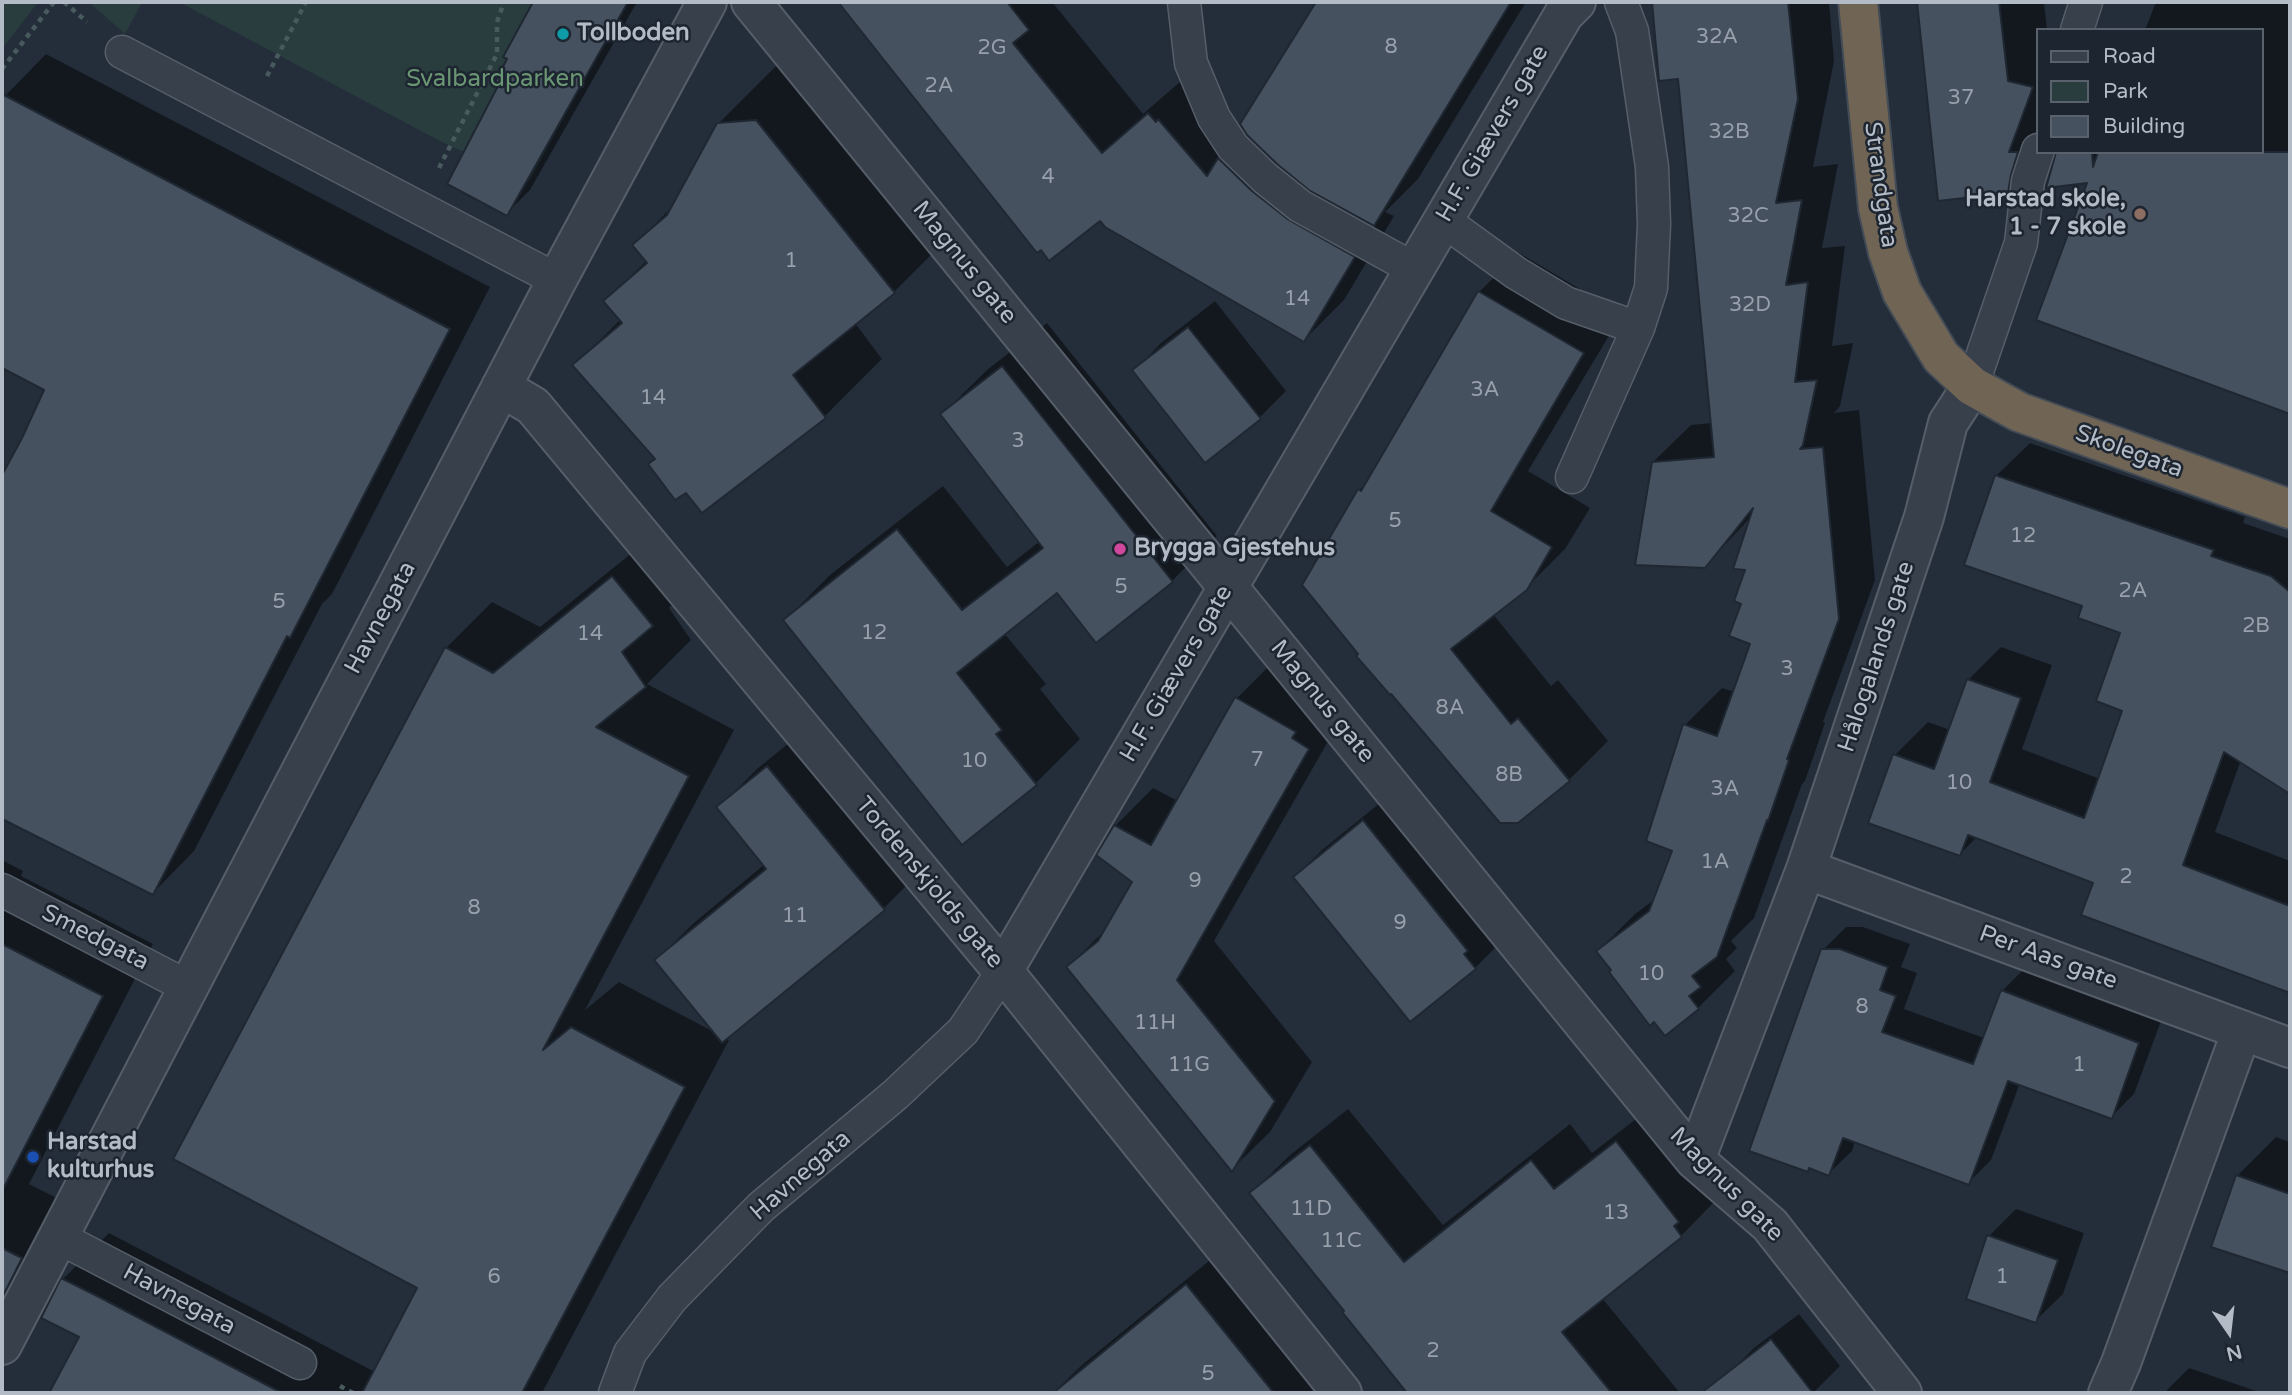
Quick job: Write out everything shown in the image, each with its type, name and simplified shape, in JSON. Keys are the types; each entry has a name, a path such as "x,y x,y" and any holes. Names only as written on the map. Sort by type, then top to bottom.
{"highway":[{"name":"Strandgata","path":"1858,2 1878,208 1888,252 1902,292 1941,357 1972,386"},
{"name":"Skolegata","path":"1972,386 2019,412 2290,509"}],"street":[{"name":"Havnegata","path":"2,1345 557,280 708,2"},
{"name":"Magnus gate","path":"751,2 1695,1160 1770,1225 1902,1393"},
{"name":"H.F. Giævers gate","path":"1003,971 1564,14 1576,2"},
{"name":"Hålogalands gate","path":"1695,1160 1806,869 1924,517 1948,423 1972,386"},
{"name":"Tordenskjolds gate","path":"501,387 533,406 1003,971 1342,1393"},
{"name":"Per Aas gate","path":"1806,869 2290,1048"},
{"path":"2108,1393 2242,1030"}],"lane":[{"path":"1184,2 1191,63 1214,118 1233,147 1265,178 1300,206 1414,269"},
{"path":"1572,477 1637,328 1651,288 1653,167 1632,31 1621,2"},
{"path":"2078,28 2086,2"},
{"path":"122,52 557,280"},
{"name":"Hålogalands gate","path":"1972,386 2021,243 2028,181 2037,154"},
{"path":"1443,220 1516,272 1566,303 1637,328"},
{"name":"Smedgata","path":"2,890 188,987"},
{"name":"Havnegata","path":"615,1393 630,1353 672,1298 761,1207 895,1095 963,1031 1003,971"},
{"name":"Havnegata","path":"58,1237 300,1363"}],"path":[{"path":"2,69 54,2"},
{"path":"245,117 306,2"},
{"path":"419,207 497,54 497,22 504,2"}],"green space":[{"path":"2,2 38,2 2,49"},
{"path":"89,2 142,2 125,34"},
{"name":"Svalbardparken","path":"179,2 626,2 529,182 440,141"}],"building":[{"path":"533,2 628,2 507,216 447,184 499,84 495,82 507,59 503,57"},
{"path":"838,2 1007,2 1029,30 1013,43 1102,153 1148,113 1156,122 1158,119 1207,176 1218,158 1252,191 1289,220 1355,257 1304,342 1105,227 1100,221 1049,261 1041,250 1037,253"},
{"path":"1316,2 1511,2 1374,226 1310,191 1277,164 1247,135 1240,124"},
{"path":"1652,2 1788,2 1798,99 1776,203 1802,200 1786,285 1808,282 1795,382 1817,380 1800,449 1823,447 1839,619 1717,957 1692,976 1701,987 1689,996 1699,1009 1665,1036 1654,1022 1650,1026 1596,951 1649,911 1672,851 1646,841 1683,724 1717,736 1750,644 1729,636 1741,604 1734,601 1745,570 1733,569 1753,508 1705,568 1635,565 1652,462 1714,457 1678,79 1659,81"},
{"path":"1917,2 1999,2 2008,81 2033,87 2009,152 2018,152 2008,193 1938,201"},
{"path":"2,94 450,329 153,895 2,819 2,475 44,390 2,368"},
{"path":"756,120 895,293 793,375 826,418 702,513 686,493 675,500 648,464 655,459 572,365 622,323 603,301 647,263 632,245 667,215 717,123"},
{"name":"Harstad skole, 1 - 7 skole","path":"2290,152 2290,414 2036,320 2087,183 2046,188 2055,154 2092,154 2093,167 2097,154"},
{"path":"1478,291 1584,353 1491,511 1552,547 1527,590 1451,649 1511,724 1518,718 1570,781 1518,823 1500,823 1356,656 1358,654 1302,585 1358,489 1361,491"},
{"path":"1188,327 1261,419 1205,463 1132,370"},
{"path":"1002,366 1173,582 1096,643 1057,593 957,673 1002,730 996,734 1037,785 962,845 783,620 897,529 962,610 1043,548 940,414"},
{"path":"1995,475 2214,550 2211,556 2271,576 2290,592 2290,794 2224,752 2183,865 2290,906 2290,993 2081,915 2093,883 1968,835 1960,856 1868,823 1893,754 1934,769 1967,679 2021,698 1990,782 2084,818 2122,711 2096,701 2120,633 2078,618 2082,606 1964,565"},
{"path":"612,576 653,626 622,652 646,687 596,727 689,776 543,1050 571,1027 685,1087 522,1393 362,1393 417,1288 173,1159 445,647 493,673"},
{"path":"1235,697 1296,732 1292,738 1309,749 1177,980 1275,1101 1232,1172 1066,967 1098,941 1132,882 1096,855 1114,825 1151,845"},
{"path":"767,766 885,910 722,1043 654,960 766,869 716,807"},
{"path":"1363,820 1468,951 1464,954 1476,969 1410,1022 1293,877"},
{"path":"2,944 103,996 2,1191"},
{"path":"1821,949 1840,949 1888,967 1880,990 1896,996 1882,1032 1973,1064 2001,990 2139,1043 2112,1119 2008,1081 1969,1185 1843,1138 1829,1176 1809,1168 1808,1172 1749,1151"},
{"path":"1616,1141 1679,1222 1674,1226 1682,1237 1562,1332 1612,1393 1407,1393 1249,1193 1310,1145 1404,1262 1531,1160 1554,1189"},
{"path":"2236,1175 2290,1194 2290,1273 2211,1247"},
{"path":"1987,1235 2058,1260 2036,1323 1966,1299"},
{"path":"2,1248 22,1258 2,1298"},
{"path":"61,1278 282,1393 49,1393 79,1337 41,1318"},
{"path":"1186,1284 1274,1393 1053,1393"},
{"path":"1771,1339 1813,1393 1701,1393"}],"place":[{"name":"Tollboden","path":"563,34"},
{"name":"Harstad skole, 1 - 7 skole","path":"2140,214"},
{"name":"Brygga Gjestehus","path":"1120,549"},
{"name":"Harstad kulturhus","path":"33,1157"}]}
